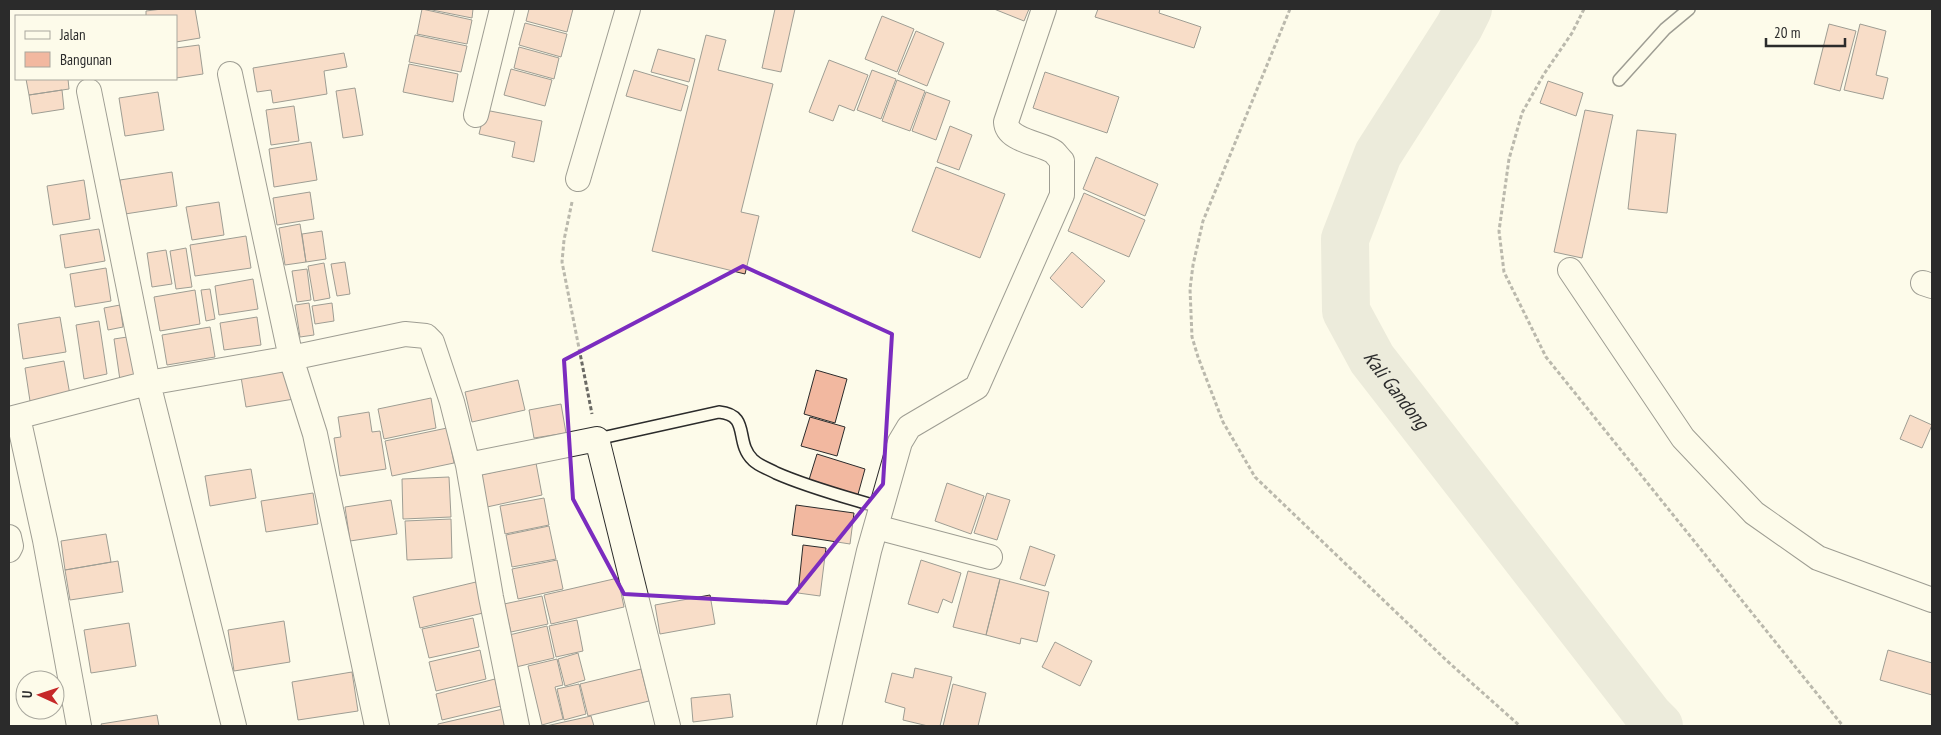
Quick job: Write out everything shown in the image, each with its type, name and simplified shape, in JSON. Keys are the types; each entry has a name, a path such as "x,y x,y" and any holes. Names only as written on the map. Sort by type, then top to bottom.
{"street":[{"path":"476,115 502,9"},
{"path":"578,180 628,9"},
{"path":"829,726 879,518 900,442 909,427 977,387 1062,195 1062,161 1053,152 1011,134 1006,128 1006,122 1044,9"},
{"path":"230,74 291,358 315,434 377,726"},
{"path":"89,91 148,383 234,726"},
{"path":"1570,270 1682,438 1754,513 1818,558 1932,600"},
{"path":"79,726 44,540 13,418 148,383 291,358 405,334 426,336 432,342 452,402 468,465 491,597 517,726"},
{"path":"468,465 597,439 668,726"},
{"path":"879,518 990,557"},
{"path":"9,537 11,546 9,550"}],"lane":[{"path":"1619,80 1666,29 1689,9"},
{"path":"597,439 719,412 730,413 738,420 746,451 753,461 879,518"}],"path":[{"path":"1290,9 1203,221 1193,265 1190,289 1192,337 1198,357 1223,422 1255,476 1446,660 1520,726"},
{"path":"578,180 567,221 562,262 597,439"}],"highlighted area":[{"path":"743,266 892,334 883,484 787,603 624,594 573,499 564,360"}],"building":[{"path":"195,9 200,38 178,42 178,15 146,15 146,11"},
{"path":"422,9 472,20 467,44 417,34"},
{"path":"427,9 473,9 472,18"},
{"path":"529,9 573,9 567,32 526,21"},
{"path":"775,9 795,9 781,72 762,68"},
{"path":"994,9 1029,9 1024,21"},
{"path":"1098,9 1160,9 1159,13 1201,27 1194,48 1095,17"},
{"path":"882,16 914,29 897,72 865,59"},
{"path":"525,23 567,34 561,57 519,45"},
{"path":"1829,24 1856,31 1840,91 1814,84"},
{"path":"1860,24 1886,31 1876,75 1888,78 1883,99 1844,90"},
{"path":"916,31 944,43 927,86 898,74"},
{"path":"415,35 467,46 461,72 409,62"},
{"path":"706,35 726,40 718,70 773,84 741,212 759,216 745,274 652,251"},
{"path":"199,45 203,74 178,78 178,48"},
{"path":"519,47 559,58 554,79 514,68"},
{"path":"658,49 695,59 689,82 651,72"},
{"path":"344,53 347,67 324,71 327,94 273,103 271,90 257,92 253,68"},
{"path":"829,60 868,75 854,111 839,105 833,121 809,112"},
{"path":"409,64 458,74 453,102 403,92"},
{"path":"511,69 552,80 545,106 504,95"},
{"path":"634,70 688,86 681,111 626,96"},
{"path":"872,70 896,79 881,119 857,110"},
{"path":"1045,72 1119,97 1107,133 1033,108"},
{"path":"26,80 68,80 69,89 29,95"},
{"path":"897,80 925,91 910,131 882,121"},
{"path":"1548,81 1583,93 1576,116 1540,103"},
{"path":"355,88 363,135 343,138 336,91"},
{"path":"62,90 64,109 32,114 29,95"},
{"path":"158,92 164,130 125,136 119,98"},
{"path":"926,92 950,101 936,140 912,131"},
{"path":"294,106 299,141 271,145 266,110"},
{"path":"485,110 542,121 534,162 512,157 515,142 479,134"},
{"path":"1585,110 1613,115 1582,258 1554,252"},
{"path":"950,126 972,135 959,170 937,162"},
{"path":"1637,130 1676,134 1667,213 1628,209"},
{"path":"311,142 317,180 274,187 269,149"},
{"path":"1096,157 1158,184 1145,216 1083,189"},
{"path":"936,167 1005,194 980,258 912,231"},
{"path":"172,172 177,206 125,214 120,180"},
{"path":"84,180 90,219 53,225 47,186"},
{"path":"310,192 314,219 277,225 273,198"},
{"path":"1084,193 1145,220 1129,257 1068,231"},
{"path":"219,202 224,235 192,240 186,207"},
{"path":"300,224 306,262 285,265 279,228"},
{"path":"99,229 105,261 65,268 60,235"},
{"path":"322,231 326,259 306,262 302,234"},
{"path":"246,236 251,268 195,276 190,245"},
{"path":"186,248 192,287 176,289 170,251"},
{"path":"166,250 172,284 152,287 147,253"},
{"path":"1072,252 1105,281 1082,308 1050,278"},
{"path":"345,262 350,294 337,296 331,264"},
{"path":"324,263 330,298 314,301 308,266"},
{"path":"106,268 111,301 75,307 70,274"},
{"path":"307,269 311,300 297,302 292,271"},
{"path":"253,279 258,309 219,315 215,286"},
{"path":"210,289 215,319 206,321 201,290"},
{"path":"195,290 200,324 160,331 154,297"},
{"path":"309,303 314,335 300,337 295,305"},
{"path":"332,303 334,321 315,324 312,306"},
{"path":"120,305 123,327 108,330 104,308"},
{"path":"60,317 66,352 23,359 18,324"},
{"path":"257,317 261,345 224,350 220,323"},
{"path":"99,321 107,374 84,379 76,325"},
{"path":"210,327 215,357 167,365 162,335"},
{"path":"134,336 140,377 120,380 114,339"},
{"path":"64,361 70,395 30,401 25,368"},
{"path":"288,370 294,399 246,407 241,377"},
{"path":"816,370 847,379 835,423 804,414"},
{"path":"518,380 525,410 472,422 465,392"},
{"path":"431,398 436,428 384,439 378,409"},
{"path":"561,404 566,433 534,438 529,410"},
{"path":"369,412 372,432 380,431 386,469 340,476 334,438 341,437 338,417"},
{"path":"1910,415 1932,425 1922,448 1900,439"},
{"path":"810,417 845,427 837,456 801,446"},
{"path":"447,428 454,463 392,476 385,441"},
{"path":"817,454 865,469 857,498 808,483"},
{"path":"536,463 542,495 487,507 480,475"},
{"path":"251,469 256,498 210,506 205,476"},
{"path":"449,477 451,517 403,519 402,479"},
{"path":"947,483 984,496 971,534 935,521"},
{"path":"313,493 318,524 266,532 261,501"},
{"path":"987,493 1010,500 997,540 974,533"},
{"path":"544,498 549,525 505,534 500,506"},
{"path":"391,500 397,534 350,541 345,507"},
{"path":"796,505 854,513 850,544 792,535"},
{"path":"451,519 452,558 407,560 405,521"},
{"path":"549,526 556,559 512,567 506,535"},
{"path":"106,534 111,562 65,570 61,541"},
{"path":"803,545 826,548 820,596 798,593"},
{"path":"1030,546 1055,555 1045,586 1020,579"},
{"path":"557,560 563,589 518,599 512,569"},
{"path":"921,560 961,573 952,603 943,599 938,613 908,604"},
{"path":"118,561 123,592 70,600 65,570"},
{"path":"968,571 1000,579 986,635 953,627"},
{"path":"618,578 624,607 551,624 544,595"},
{"path":"1000,579 1049,592 1037,642 1021,638 1020,644 986,635"},
{"path":"476,582 483,613 420,628 413,597"},
{"path":"710,595 715,624 660,634 655,605"},
{"path":"542,596 548,624 511,632 504,604"},
{"path":"473,618 479,647 429,658 422,629"},
{"path":"577,620 583,651 556,657 549,626"},
{"path":"284,621 290,662 234,671 228,630"},
{"path":"129,623 136,666 91,673 84,630"},
{"path":"547,626 554,658 516,667 509,635"},
{"path":"1055,642 1092,661 1080,686 1042,667"},
{"path":"480,650 486,679 436,691 429,662"},
{"path":"1888,650 1932,663 1932,695 1880,680"},
{"path":"578,653 585,680 565,686 558,659"},
{"path":"557,659 563,685 555,687 563,719 542,725 528,666"},
{"path":"915,668 952,677 940,726 928,726 903,720 905,708 885,702 892,673 913,678"},
{"path":"641,669 649,701 588,716 580,684"},
{"path":"352,672 358,711 298,720 292,682"},
{"path":"495,679 501,706 442,720 436,694"},
{"path":"579,684 586,714 564,720 557,689"},
{"path":"953,684 986,693 978,726 943,726"},
{"path":"730,694 733,717 693,722 691,698"},
{"path":"503,709 507,726 438,726 438,724"},
{"path":"157,715 159,726 102,726 101,724"},
{"path":"591,716 594,726 546,726"}],"waterway":[{"name":"Kali Gandong","path":"1468,9 1459,27 1378,154 1345,239 1346,311 1372,359 1649,716 1659,726"}]}
